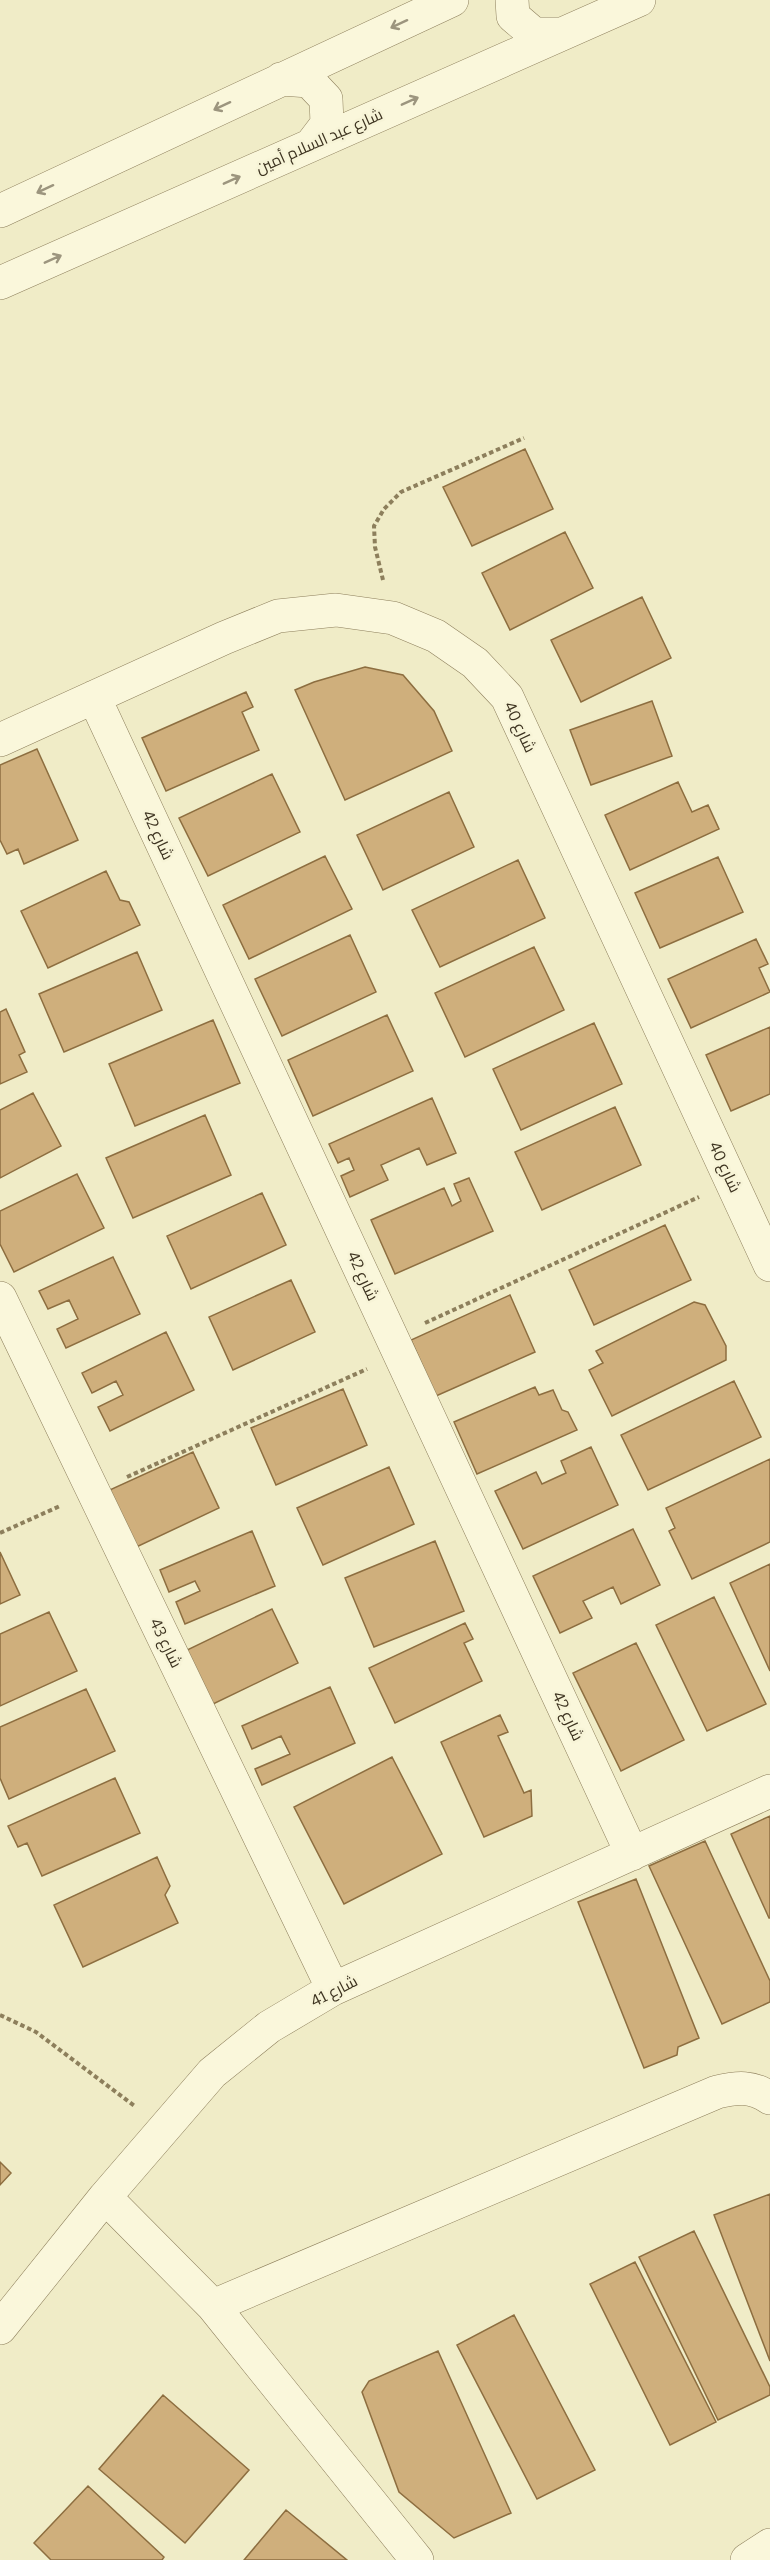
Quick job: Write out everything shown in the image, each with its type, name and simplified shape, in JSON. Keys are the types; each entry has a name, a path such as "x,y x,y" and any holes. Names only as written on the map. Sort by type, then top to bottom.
{"street":[{"path":"0,211 452,0"},
{"path":"512,0 513,16 534,34 562,34"},
{"name":"شارع عبد السلام أمين","path":"0,283 639,0"},
{"path":"281,78 309,81 326,99 327,124 311,145"},
{"name":"شارع 40","path":"0,740 224,638 278,616 336,610 393,618 436,636 475,663 507,697 770,1265"},
{"name":"شارع 42","path":"94,697 632,1854"},
{"name":"شارع 43","path":"0,1298 333,1989"},
{"name":"شارع 41","path":"0,2328 163,2127 212,2073 269,2027 333,1989 770,1791"},
{"path":"213,2306 717,2092 734,2087 755,2088 770,2098"},
{"path":"105,2197 213,2306 417,2560"},
{"path":"747,2560 770,2545"}],"path":[{"path":"393,618 375,547 374,526 384,509 401,492 524,438"},
{"path":"0,1533 93,1492 731,1182"},
{"path":"0,2015 36,2032 163,2127"}],"building":[{"path":"525,449 553,509 472,546 443,487"},
{"path":"565,532 593,588 510,630 482,573"},
{"path":"642,597 671,658 581,702 551,640"},
{"path":"365,667 403,675 434,711 452,751 345,800 295,690"},
{"path":"246,692 253,707 242,712 259,750 166,791 142,738"},
{"path":"652,701 672,756 591,785 570,730"},
{"path":"37,749 78,840 24,864 18,849 7,854 0,840 0,765"},
{"path":"272,774 300,832 208,876 179,818"},
{"path":"678,782 692,812 708,805 719,829 630,870 605,815"},
{"path":"449,792 474,847 383,890 357,835"},
{"path":"325,856 352,909 249,959 223,905"},
{"path":"718,857 743,912 660,948 635,893"},
{"path":"518,860 545,918 440,967 412,910"},
{"path":"106,871 120,900 129,902 140,925 48,968 21,911"},
{"path":"350,935 376,992 282,1036 255,979"},
{"path":"756,939 768,964 759,968 770,992 691,1028 668,979"},
{"path":"534,947 564,1010 465,1057 435,993"},
{"path":"137,952 162,1010 64,1052 39,994"},
{"path":"6,1009 25,1052 19,1055 27,1072 0,1084 0,1012"},
{"path":"387,1015 413,1071 313,1116 288,1060"},
{"path":"213,1020 240,1083 135,1126 109,1064"},
{"path":"594,1023 622,1084 521,1130 493,1069"},
{"path":"770,1027 770,1094 731,1111 706,1055"},
{"path":"33,1093 61,1146 0,1178 0,1110"},
{"path":"432,1098 456,1153 427,1165 419,1148 381,1165 388,1180 350,1197 341,1176 354,1170 349,1158 338,1163 329,1144"},
{"path":"615,1107 641,1165 542,1210 515,1152"},
{"path":"205,1115 231,1175 133,1218 106,1158"},
{"path":"77,1174 104,1228 14,1272 0,1244 0,1211"},
{"path":"469,1178 493,1231 395,1274 371,1220 444,1188 452,1206 461,1201 454,1184"},
{"path":"262,1193 286,1245 191,1289 167,1236"},
{"path":"665,1225 691,1280 594,1325 569,1270"},
{"path":"113,1257 140,1314 66,1348 57,1329 78,1319 69,1300 48,1309 39,1291"},
{"path":"291,1280 315,1332 233,1370 209,1317"},
{"path":"510,1295 535,1352 436,1396 411,1340"},
{"path":"694,1302 705,1305 726,1346 726,1360 612,1416 589,1370 603,1363 596,1351"},
{"path":"166,1332 194,1390 110,1431 98,1407 123,1395 116,1381 92,1393 82,1373"},
{"path":"734,1381 761,1437 648,1490 621,1435"},
{"path":"535,1387 539,1395 553,1390 562,1410 568,1412 577,1430 477,1474 454,1422"},
{"path":"343,1389 367,1445 276,1485 251,1428"},
{"path":"591,1447 618,1505 523,1549 495,1491 536,1472 542,1484 566,1473 561,1461"},
{"path":"193,1452 219,1508 130,1550 103,1493"},
{"path":"770,1459 770,1542 692,1579 669,1531 675,1528 666,1508"},
{"path":"389,1467 414,1524 323,1565 297,1508"},
{"path":"633,1529 660,1585 621,1604 613,1587 583,1601 592,1618 560,1633 533,1576"},
{"path":"252,1531 275,1586 185,1624 176,1602 200,1591 195,1581 169,1592 160,1570"},
{"path":"435,1541 464,1611 374,1647 345,1578"},
{"path":"0,1552 20,1595 0,1604"},
{"path":"770,1564 770,1671 730,1583"},
{"path":"714,1597 766,1704 707,1731 656,1625"},
{"path":"272,1609 298,1663 211,1705 185,1651"},
{"path":"49,1612 77,1671 0,1706 0,1634"},
{"path":"465,1623 473,1639 464,1643 482,1681 395,1723 369,1668"},
{"path":"636,1643 684,1740 621,1771 573,1673"},
{"path":"330,1687 355,1743 262,1785 255,1769 290,1754 281,1736 252,1749 242,1726"},
{"path":"86,1689 115,1751 9,1799 0,1778 0,1727"},
{"path":"500,1715 508,1732 498,1736 524,1793 531,1790 532,1816 484,1837 441,1742"},
{"path":"392,1757 442,1854 344,1904 294,1807"},
{"path":"115,1778 140,1833 42,1876 27,1843 18,1847 8,1826"},
{"path":"770,1816 770,1918 769,1918 731,1834"},
{"path":"705,1841 770,1981 770,2002 722,2024 649,1866"},
{"path":"157,1857 170,1886 165,1895 178,1923 83,1967 54,1905"},
{"path":"636,1879 699,2038 678,2047 677,2055 644,2068 578,1902"},
{"path":"0,2162 11,2173 0,2185"},
{"path":"770,2194 770,2361 714,2215"},
{"path":"694,2231 770,2387 770,2395 718,2420 639,2257"},
{"path":"635,2262 716,2422 670,2445 590,2284"},
{"path":"514,2315 595,2470 537,2499 457,2345"},
{"path":"438,2351 511,2513 454,2538 399,2492 362,2392 369,2381"},
{"path":"163,2395 249,2470 185,2543 99,2469"},
{"path":"88,2486 164,2557 162,2560 51,2560 34,2543"},
{"path":"286,2510 347,2560 244,2560"}]}
